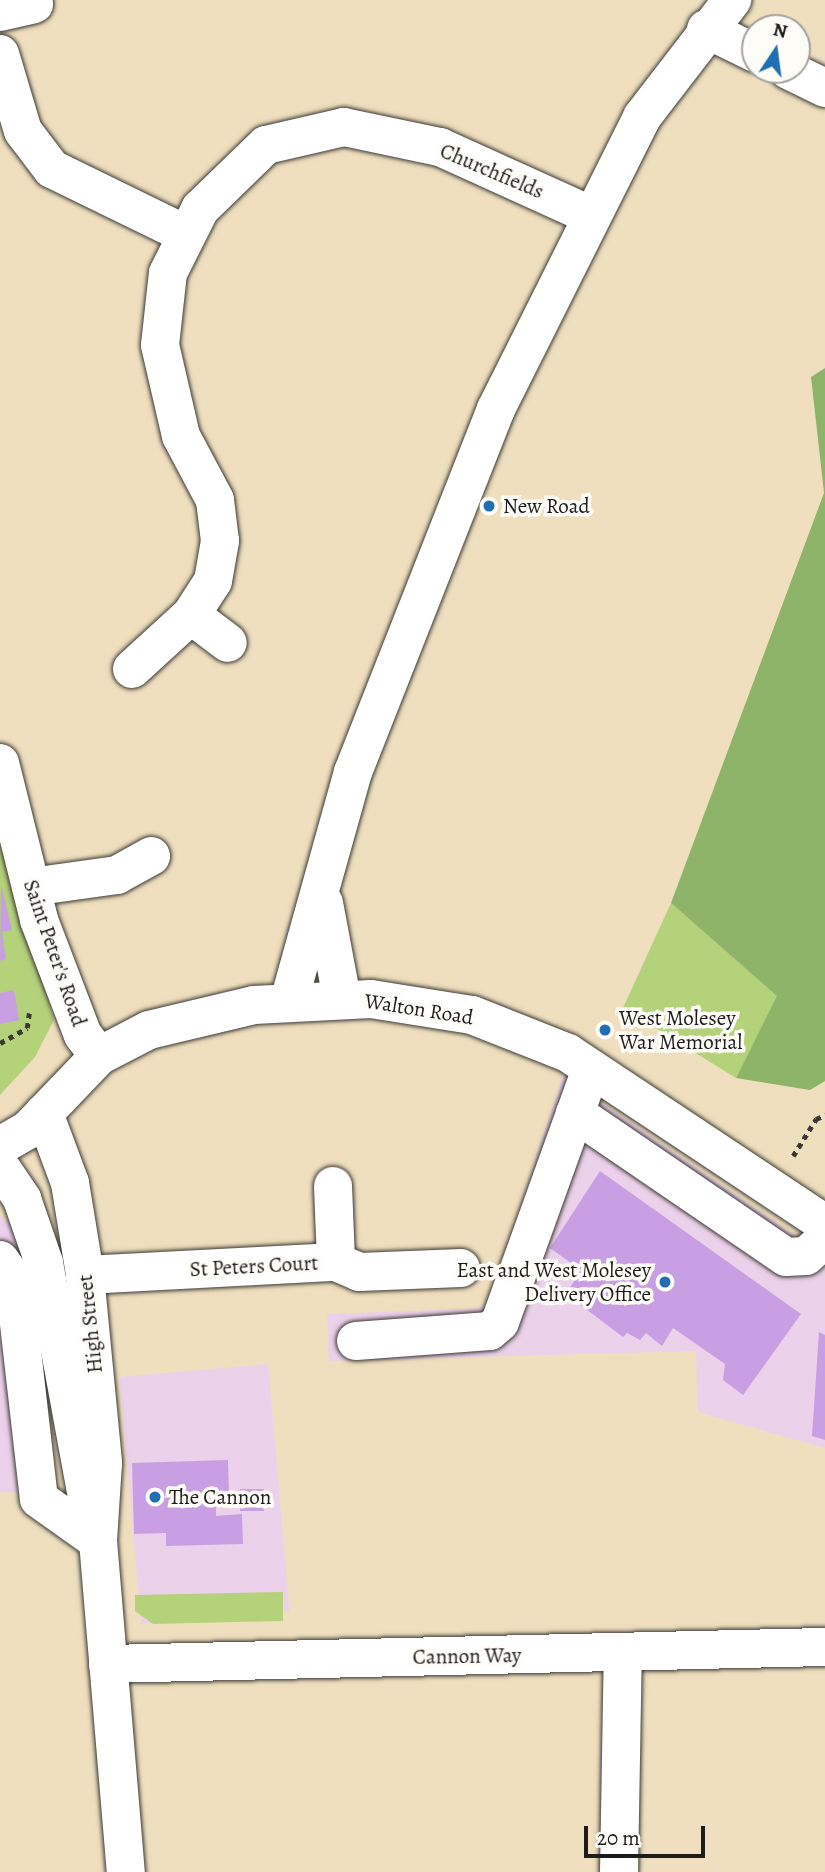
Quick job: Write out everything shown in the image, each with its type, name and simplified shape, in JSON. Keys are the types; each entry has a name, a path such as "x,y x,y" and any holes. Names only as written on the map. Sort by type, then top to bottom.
{"street":[{"path":"289,1002 323,897 353,772 496,408 588,214 642,117 706,29 732,0"},
{"path":"706,29 741,46"},
{"path":"0,54 23,131 52,169 186,234"},
{"name":"Churchfields","path":"132,669 191,615 213,581 220,541 215,500 181,436 160,345 168,273 200,209 266,145 344,127 440,147 588,214"},
{"path":"191,615 228,643"},
{"name":"Saint Peter's Road","path":"0,763 31,887 83,1034 99,1056"},
{"path":"31,887 117,875 151,856"},
{"path":"323,897 342,999"},
{"name":"Walton Road","path":"0,1146 44,1113 99,1056 183,1018 289,1002 342,999 472,1015 540,1040 591,1069 770,1193 825,1224"},
{"path":"356,1341 490,1331 500,1322 591,1069"},
{"name":"High Street","path":"44,1113 70,1183 85,1275 103,1463 98,1541 125,1872"},
{"path":"575,1113 786,1257 806,1256 825,1239"},
{"name":"High Street","path":"0,1166 26,1209 44,1263 77,1465 98,1541"},
{"path":"333,1186 336,1262"},
{"path":"0,1260 14,1280 38,1499 98,1541"},
{"name":"St Peters Court","path":"85,1275 336,1262 359,1272 461,1268"},
{"name":"Cannon Way","path":"108,1664 825,1647"},
{"path":"620,1872 623,1653"}],"path":[{"path":"770,1193 816,1119 825,1115"}],"shaded area":[{"path":"563,1076 825,1256 825,1448 698,1412 696,1351 329,1361 327,1314 486,1308"},
{"path":"0,1215 21,1234 51,1493 0,1492"},
{"path":"268,1364 290,1611 141,1624 120,1377"}],"green space":[{"path":"825,368 825,1081 810,1090 736,1078 777,996 671,903 824,493 811,377"},
{"path":"0,842 54,1020 35,1057 0,1095"},
{"path":"671,903 778,996 736,1078 623,1008"},
{"path":"283,1592 283,1621 153,1624 135,1611 135,1595"}],"building":[{"path":"1,884 12,930 2,932 6,959 0,961"},
{"path":"14,990 19,1020 0,1024 0,993"},
{"name":"East and West Molesey Delivery Office","path":"600,1171 801,1314 743,1395 723,1380 725,1364 673,1328 662,1346 646,1333 640,1340 627,1333 623,1337 566,1294 581,1270 550,1248"},
{"path":"819,1332 825,1335 825,1440 812,1436"},
{"path":"228,1460 229,1494 216,1495 216,1516 242,1514 243,1544 166,1546 166,1533 134,1534 132,1463"},
{"path":"240,1489 264,1489 264,1511 240,1511"}],"place":[{"name":"New Road","path":"489,506"},
{"name":"West Molesey War Memorial","path":"605,1030"},
{"name":"East and West Molesey Delivery Office","path":"665,1282"},
{"name":"The Cannon","path":"155,1497"}]}
